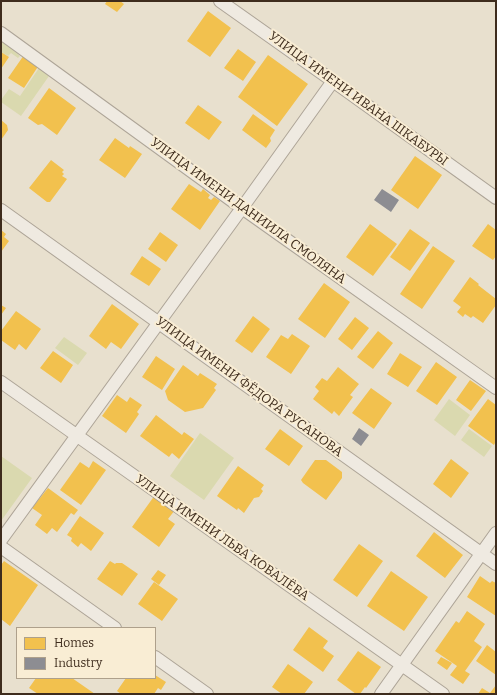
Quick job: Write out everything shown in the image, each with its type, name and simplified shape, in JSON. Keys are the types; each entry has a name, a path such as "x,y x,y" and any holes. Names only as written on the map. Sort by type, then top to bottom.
{"street":[{"name":"УЛИЦА ИМЕНИ ИВАНА ШКАБУРЫ","path":"220,1 496,198"},
{"name":"УЛИЦА ИМЕНИ ДАНИИЛА СМОЛЯНА","path":"1,33 242,208 496,388"},
{"path":"1,540 333,81"},
{"name":"УЛИЦА ИМЕНИ ФЁДОРА РУСАНОВА","path":"1,210 496,564"},
{"name":"УЛИЦА ИМЕНИ ЛЬВА КОВАЛЁВА","path":"1,382 443,694"},
{"path":"381,694 496,533"},
{"path":"1,547 113,627"},
{"path":"156,658 207,694"}],"green space":[{"path":"1,39 15,45 13,50 20,56 18,58 11,53 8,56 1,52"},
{"path":"39,68 49,76 21,116 1,102 1,100 9,89 20,96"},
{"path":"64,337 87,353 78,365 55,348"},
{"path":"449,399 470,415 455,436 434,420"},
{"path":"469,429 492,446 484,457 461,440"},
{"path":"200,433 234,458 204,500 170,476"},
{"path":"1,456 32,478 1,521"}],"building: Homes":[{"path":"107,1 120,1 124,4 117,12 105,4"},
{"path":"208,11 231,28 210,57 187,41"},
{"path":"238,49 256,62 243,81 224,68"},
{"path":"1,52 9,57 1,69"},
{"path":"24,55 39,65 24,88 8,78"},
{"path":"268,55 308,84 277,126 238,97"},
{"path":"49,88 76,108 57,135 42,124 38,125 28,118"},
{"path":"198,105 222,122 209,140 185,123"},
{"path":"253,114 275,130 270,138 271,141 266,148 242,130"},
{"path":"1,120 7,125 8,130 1,140"},
{"path":"115,138 129,148 130,146 142,154 125,178 99,160"},
{"path":"415,156 442,175 418,209 391,190"},
{"path":"51,160 64,170 62,172 64,174 62,176 67,179 50,202 47,202 29,188"},
{"path":"189,184 201,192 203,189 210,195 208,198 211,200 214,197 220,201 200,230 171,209"},
{"path":"370,224 397,244 373,276 346,257"},
{"path":"488,224 496,230 496,256 493,260 472,246"},
{"path":"410,229 430,243 410,271 390,257"},
{"path":"1,230 6,234 4,237 9,241 1,252"},
{"path":"160,232 178,245 166,262 148,249"},
{"path":"433,246 455,261 422,309 400,294"},
{"path":"142,256 161,269 149,286 130,274"},
{"path":"470,277 496,299 496,305 483,323 473,316 471,318 465,314 463,317 457,312 461,307 453,301"},
{"path":"324,283 350,302 325,338 298,319"},
{"path":"112,304 139,324 121,349 111,342 106,349 89,336"},
{"path":"1,305 6,308 1,315"},
{"path":"16,311 41,329 26,350 19,344 15,350 1,340 1,331"},
{"path":"253,316 270,329 252,353 235,341"},
{"path":"355,317 369,328 352,350 338,339"},
{"path":"378,331 393,343 373,369 357,357"},
{"path":"292,334 310,346 291,374 266,357 281,335 288,339"},
{"path":"53,351 73,365 61,383 40,368"},
{"path":"400,353 422,367 408,387 387,374"},
{"path":"156,356 175,369 162,390 142,377"},
{"path":"436,362 457,377 437,405 416,391"},
{"path":"183,365 198,376 200,373 217,384 214,388 216,390 203,408 185,412 168,400 165,391"},
{"path":"338,367 359,384 350,395 353,397 339,416 334,411 332,414 313,399 319,391 315,387 322,378 327,381"},
{"path":"470,380 486,391 471,411 456,400"},
{"path":"371,388 392,403 374,429 352,413"},
{"path":"117,395 127,402 130,397 142,405 137,412 139,414 126,433 102,416"},
{"path":"488,399 496,405 496,441 494,445 468,426"},
{"path":"156,415 182,435 184,432 194,439 179,459 172,453 169,457 140,436"},
{"path":"280,429 303,446 289,466 265,449"},
{"path":"451,459 469,473 451,498 433,484"},
{"path":"315,460 326,460 342,472 342,478 326,500 301,480"},
{"path":"93,461 106,470 81,505 60,490 80,462 89,468"},
{"path":"238,466 264,485 261,489 263,491 259,497 254,498 244,513 217,496"},
{"path":"48,488 78,510 74,515 71,513 57,532 52,528 47,534 35,525 42,515 32,508"},
{"path":"155,495 175,510 168,519 175,524 159,547 132,527"},
{"path":"80,516 104,533 91,551 81,543 78,547 71,541 72,538 67,535"},
{"path":"434,532 463,555 445,578 416,556"},
{"path":"359,544 383,561 357,597 333,580"},
{"path":"4,561 38,585 10,626 1,619 1,565"},
{"path":"110,561 115,564 122,563 138,574 122,596 97,579"},
{"path":"158,570 166,575 159,585 151,579"},
{"path":"391,571 428,597 404,631 367,606"},
{"path":"480,576 490,583 492,581 496,583 496,616 467,597"},
{"path":"154,582 178,599 162,621 138,604"},
{"path":"467,611 485,624 474,641 482,647 465,671 470,674 463,684 450,675 457,666 435,651 456,621 459,623"},
{"path":"309,627 328,641 323,648 334,656 323,672 293,650"},
{"path":"487,645 496,652 496,675 476,661"},
{"path":"358,651 381,667 366,688 365,687 360,694 356,694 337,680"},
{"path":"441,657 452,663 447,670 437,663"},
{"path":"288,664 313,682 304,694 282,694 272,687"},
{"path":"156,676 166,682 161,690 158,688 154,694 121,694 117,691 125,679 156,679"},
{"path":"35,679 73,679 95,694 38,694 29,688"},
{"path":"496,685 496,694 478,694 482,688 490,693"}],"building: Industry":[{"path":"382,189 399,200 391,212 374,200"},
{"path":"359,428 369,435 361,446 352,439"}]}
